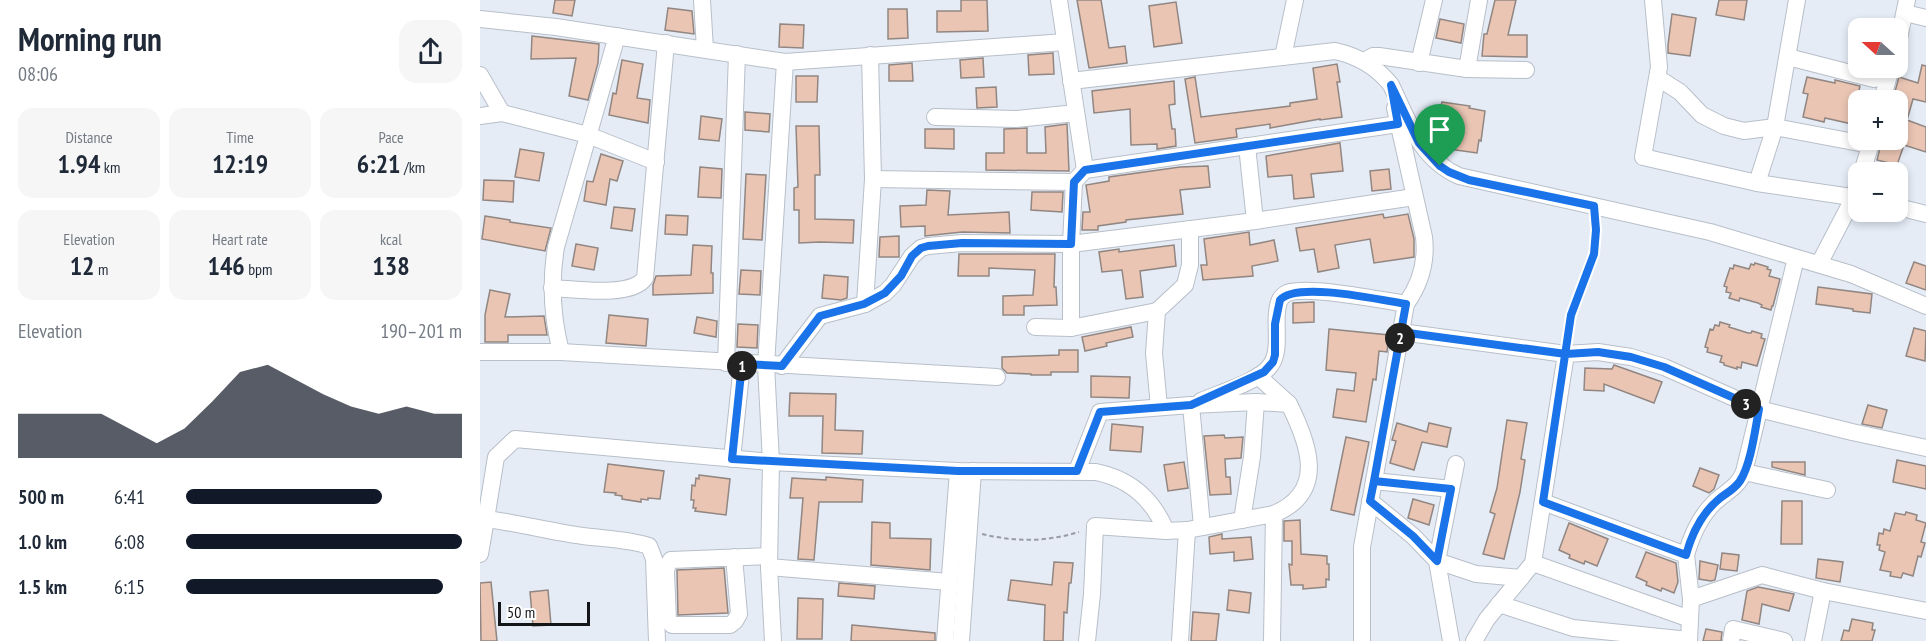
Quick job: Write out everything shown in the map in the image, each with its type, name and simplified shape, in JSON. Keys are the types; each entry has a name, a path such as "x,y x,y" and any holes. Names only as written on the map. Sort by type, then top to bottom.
{"street":[{"path":"702,0 705,49"},
{"path":"1059,0 1085,170"},
{"path":"1283,57 1295,0"},
{"path":"1419,63 1434,0"},
{"path":"1467,69 1479,0"},
{"path":"1653,0 1659,54 1658,78 1643,157 1757,183 1848,192"},
{"path":"1757,183 1775,127 1797,0"},
{"path":"1906,6 1926,18"},
{"path":"480,19 617,36 785,62 1065,42"},
{"path":"561,352 554,318 553,266 558,238 617,36"},
{"path":"552,288 617,290 635,287 642,283 647,273 666,44"},
{"path":"1071,81 1335,51 1364,61 1383,75 1391,85 1419,143 1432,159 1449,172 1469,180 1710,232 1851,274 1926,306"},
{"path":"732,459 737,54"},
{"path":"864,304 873,179 870,55"},
{"path":"1364,61 1373,56 1379,56 1467,69 1526,70"},
{"path":"1788,57 1874,79"},
{"path":"773,641 769,561 771,462 785,62"},
{"path":"480,75 502,113"},
{"path":"1658,78 1674,87 1696,110 1716,123 1744,130 1775,127 1848,138"},
{"path":"1362,641 1362,546 1406,304 1417,286 1425,257 1424,237 1391,85"},
{"path":"480,116 502,113 588,135 656,162"},
{"path":"935,117 1016,119 1076,113"},
{"path":"1071,328 1074,182 1085,170 1398,124"},
{"path":"1247,146 1255,221"},
{"path":"873,179 1074,182"},
{"path":"774,365 820,316 864,304 885,293 901,276 912,256 921,248 928,246 962,243 1071,244 1255,221 1414,197"},
{"path":"1819,264 1848,210"},
{"path":"1908,210 1926,214"},
{"path":"1035,327 1071,328 1157,311 1185,285 1190,265 1190,229"},
{"path":"1499,604 1601,636 1689,640 1691,599 1686,555 1689,542 1700,520 1715,502 1734,488 1744,472 1796,258"},
{"path":"1191,405 1258,376 1273,362 1276,350 1275,324 1278,304 1286,294 1323,291 1406,304"},
{"path":"1157,311 1154,353 1159,407"},
{"path":"1401,332 1566,354 1606,353 1648,361 1759,409 1926,448"},
{"path":"480,352 561,352 997,376"},
{"path":"1474,641 1486,619 1533,563 1566,354"},
{"path":"1087,641 1095,526 1166,531 1194,528 1274,514 1289,508 1302,495 1310,475 1307,450 1289,404 1258,376"},
{"path":"1077,471 1100,412 1256,402 1289,404"},
{"path":"1242,520 1252,457 1256,402"},
{"path":"1180,641 1194,528 1191,405"},
{"path":"480,554 496,457 515,440 771,462 966,471 1077,471 1108,474 1128,483 1151,504 1166,531"},
{"path":"1451,641 1437,561 1456,464"},
{"path":"961,641 969,529 966,471"},
{"path":"945,641 950,582 966,471"},
{"path":"1744,472 1827,490"},
{"path":"1374,481 1451,489"},
{"path":"1370,501 1413,536 1437,561 1476,574 1521,578"},
{"path":"1543,502 1686,555"},
{"path":"1272,641 1274,514"},
{"path":"486,519 649,546 654,559 657,641"},
{"path":"734,557 738,614 735,621 730,625 672,625 668,620 666,573 671,560 734,557 950,582"},
{"path":"1533,563 1690,619"},
{"path":"1691,599 1762,575 1823,591 1926,611"},
{"path":"1813,641 1823,591"},
{"path":"1731,641 1733,629 1784,641"}],"path":[{"path":"1566,354 1573,309 1594,254 1596,230 1594,206"},
{"path":"969,529 1008,539 1038,540 1067,536 1095,526"}],"building":[{"path":"555,0 575,0 572,16 553,13"},
{"path":"961,0 987,0 988,31 937,32 937,11 961,11"},
{"path":"1077,0 1101,0 1109,48 1125,46 1127,63 1089,68"},
{"path":"1495,0 1516,0 1508,35 1527,35 1527,57 1482,56 1484,34 1487,34"},
{"path":"1719,0 1747,0 1744,20 1716,15"},
{"path":"1176,2 1182,43 1154,47 1149,6"},
{"path":"668,8 692,11 694,34 665,30"},
{"path":"888,9 907,9 908,38 888,39"},
{"path":"1672,14 1696,18 1690,56 1668,53"},
{"path":"1440,19 1464,24 1461,43 1436,38"},
{"path":"780,24 804,25 803,48 779,47"},
{"path":"532,36 599,44 598,63 588,100 569,96 576,58 531,59"},
{"path":"1053,53 1054,74 1029,75 1028,55"},
{"path":"983,58 984,77 961,78 960,60"},
{"path":"622,60 643,64 637,98 650,100 648,123 609,115 613,93 616,94"},
{"path":"912,63 913,81 889,81 889,65"},
{"path":"1337,64 1342,117 1270,128 1270,124 1236,129 1237,137 1195,143 1185,79 1195,77 1201,117 1290,106 1290,103 1317,99 1313,68"},
{"path":"1922,65 1926,66 1926,102 1913,99 1908,116 1908,90 1895,90 1899,78 1918,83"},
{"path":"796,76 818,76 817,102 796,102"},
{"path":"1807,77 1860,86 1859,90 1848,90 1848,123 1825,118 1824,122 1803,117 1808,94 1803,93"},
{"path":"1174,81 1175,104 1169,105 1172,129 1175,129 1176,146 1157,149 1157,144 1131,145 1130,109 1094,113 1092,91"},
{"path":"996,87 997,107 977,108 976,88"},
{"path":"1442,102 1470,106 1469,108 1485,111 1477,153 1449,149 1449,147 1434,143 1436,131 1434,130"},
{"path":"745,112 770,114 769,132 745,130"},
{"path":"701,116 722,119 719,141 699,139"},
{"path":"1908,120 1926,127 1926,152 1908,146"},
{"path":"1067,124 1069,171 986,170 986,153 1004,153 1004,129 1027,128 1027,153 1046,153 1045,127"},
{"path":"796,126 819,126 820,175 815,175 815,219 854,220 853,243 799,243 799,210 794,210 794,188 798,187"},
{"path":"925,129 954,129 954,149 925,148"},
{"path":"1340,143 1343,171 1311,174 1314,197 1294,199 1292,175 1268,177 1266,156"},
{"path":"520,149 544,153 539,181 515,177"},
{"path":"1880,150 1902,150 1898,162 1877,160"},
{"path":"601,154 623,161 617,181 610,179 606,205 584,201 587,181 593,182"},
{"path":"1208,166 1210,187 1180,190 1183,214 1126,220 1126,222 1098,226 1098,230 1082,230 1083,212 1090,212 1086,185 1109,181 1109,177 1180,167"},
{"path":"700,167 722,169 721,198 698,197"},
{"path":"1389,169 1391,189 1372,191 1370,171"},
{"path":"746,174 766,175 762,240 743,239"},
{"path":"484,180 514,181 513,202 483,200"},
{"path":"927,190 950,191 948,215 1009,212 1010,233 962,232 925,236 925,226 901,227 900,206 926,205"},
{"path":"1032,192 1063,192 1062,212 1031,210"},
{"path":"614,207 635,209 632,231 611,228"},
{"path":"1383,214 1384,218 1408,214 1414,239 1414,257 1374,263 1370,239 1335,245 1339,268 1318,272 1314,249 1300,251 1296,228"},
{"path":"666,215 688,216 687,235 665,234"},
{"path":"485,216 551,228 545,251 482,239"},
{"path":"1249,232 1250,245 1274,240 1278,261 1252,266 1253,276 1203,280 1201,265 1207,265 1204,239"},
{"path":"899,236 899,257 879,257 880,237"},
{"path":"576,244 598,248 594,270 572,266"},
{"path":"693,245 712,246 713,293 653,295 656,276 691,275"},
{"path":"1174,245 1176,266 1140,271 1143,297 1126,299 1122,270 1102,272 1099,252 1119,249 1119,252"},
{"path":"959,254 1055,254 1054,287 1056,287 1057,305 1024,306 1024,315 1003,315 1003,296 1033,295 1035,270 989,268 989,276 958,276"},
{"path":"1914,262 1926,266 1926,290 1906,283"},
{"path":"1751,264 1768,267 1767,269 1771,270 1769,276 1780,279 1771,310 1761,307 1762,305 1758,303 1740,298 1739,301 1729,298 1731,293 1726,292 1727,287 1724,286 1730,268 1733,269 1734,265 1749,269"},
{"path":"741,270 761,271 760,295 739,294"},
{"path":"824,275 848,277 847,298 841,300 822,298"},
{"path":"1818,287 1872,294 1870,313 1816,304"},
{"path":"490,290 510,294 505,317 544,316 547,335 508,335 508,342 485,342 485,315"},
{"path":"1314,302 1314,322 1293,323 1293,303"},
{"path":"609,315 648,319 646,346 606,343"},
{"path":"697,317 717,321 716,337 694,333"},
{"path":"1720,322 1748,333 1752,331 1762,334 1761,338 1765,339 1757,366 1742,362 1741,368 1737,367 1737,369 1720,362 1722,356 1707,352 1708,348 1705,347 1710,329 1713,330 1715,325 1719,326"},
{"path":"738,324 758,325 757,348 737,347"},
{"path":"1131,327 1133,337 1085,351 1082,337"},
{"path":"1914,328 1926,331 1925,361 1906,356"},
{"path":"1329,329 1389,335 1387,352 1379,351 1376,380 1373,379 1366,422 1333,417 1337,389 1354,391 1356,373 1326,370"},
{"path":"1059,350 1078,350 1078,372 1031,375 1007,373 1002,368 1002,357 1059,355"},
{"path":"1614,365 1662,382 1654,403 1604,384 1604,391 1584,390 1585,368 1612,369"},
{"path":"1091,376 1130,377 1129,398 1091,397"},
{"path":"790,393 836,394 835,430 863,431 862,454 822,453 823,416 789,416"},
{"path":"1868,405 1887,410 1882,428 1862,424"},
{"path":"1507,420 1527,423 1521,459 1525,460 1520,492 1504,559 1483,554 1495,514 1490,512 1497,488"},
{"path":"1397,423 1427,432 1429,423 1451,428 1447,447 1422,442 1414,470 1390,463 1396,441 1392,440"},
{"path":"1112,424 1143,427 1141,452 1110,450"},
{"path":"1224,435 1225,438 1243,437 1241,458 1225,459 1226,477 1230,477 1231,494 1210,495 1204,436"},
{"path":"1346,437 1369,442 1354,515 1331,510"},
{"path":"1897,460 1926,466 1926,489 1893,482"},
{"path":"1184,462 1188,488 1168,491 1164,465"},
{"path":"1772,462 1805,462 1805,475 1772,467"},
{"path":"608,464 664,471 660,499 641,499 641,502 622,499 622,496 615,495 616,493 604,492"},
{"path":"1700,468 1719,475 1714,489 1709,493 1693,486"},
{"path":"699,475 730,479 726,515 695,511 694,500 691,500 692,485 695,486"},
{"path":"826,477 863,480 862,502 819,502 814,560 798,559 803,498 790,498 792,478 826,480"},
{"path":"1413,499 1434,505 1429,525 1408,518"},
{"path":"1782,501 1802,501 1802,544 1781,544"},
{"path":"1906,512 1917,515 1916,520 1926,523 1921,542 1925,543 1921,557 1918,556 1913,576 1903,573 1901,578 1890,576 1891,572 1880,570 1885,552 1879,550 1880,545 1877,545 1879,533 1883,534 1884,529 1890,531 1895,513 1905,515"},
{"path":"1300,520 1301,554 1327,556 1329,580 1326,579 1326,587 1303,589 1303,585 1291,585 1289,564 1292,565 1292,541 1284,541 1284,521"},
{"path":"872,522 890,523 890,538 931,539 930,570 871,565"},
{"path":"1569,523 1608,539 1597,566 1569,558 1570,555 1559,550"},
{"path":"1222,534 1222,539 1251,537 1253,559 1234,561 1234,552 1210,554 1209,537"},
{"path":"1646,552 1676,563 1678,582 1674,593 1646,585 1647,582 1636,577"},
{"path":"1722,553 1739,555 1737,571 1720,569"},
{"path":"1818,559 1843,562 1840,582 1816,578"},
{"path":"1700,561 1718,565 1715,580 1699,579"},
{"path":"1054,562 1073,563 1071,583 1069,583 1067,613 1064,612 1063,641 1044,641 1045,605 1008,600 1011,580 1052,585"},
{"path":"724,568 728,613 678,615 677,570"},
{"path":"491,582 497,641 481,641 480,583"},
{"path":"839,583 875,586 874,599 838,596"},
{"path":"1758,587 1794,594 1789,611 1762,604 1759,624 1742,620 1747,591"},
{"path":"548,590 551,625 533,626 530,592"},
{"path":"1229,590 1251,593 1249,613 1227,610"},
{"path":"798,598 823,599 822,639 797,639"},
{"path":"1193,612 1219,614 1216,641 1191,641"},
{"path":"1852,619 1873,623 1872,630 1875,630 1872,641 1841,641 1844,630 1849,631"},
{"path":"852,625 935,633 935,641 851,641"},
{"path":"1706,629 1722,632 1721,641 1703,641"}],"route":[{"path":"1440,166 1419,143 1391,85 1398,124 1085,170 1074,182 1071,244 962,243 921,248 915,252 901,276 885,293 864,304 820,316 782,366 742,364 732,459 958,471 1077,471 1100,412 1191,405 1258,376 1273,362 1276,350 1275,324 1278,304 1283,296 1289,292 1323,291 1406,304 1370,501 1413,536 1437,561 1451,489 1374,481 1401,332 1566,354 1598,352 1631,357 1664,367 1759,409 1742,478 1734,488 1707,510 1694,531 1686,555 1543,502 1566,354 1571,315 1594,254 1596,230 1594,206 1469,180 1440,166"}]}
